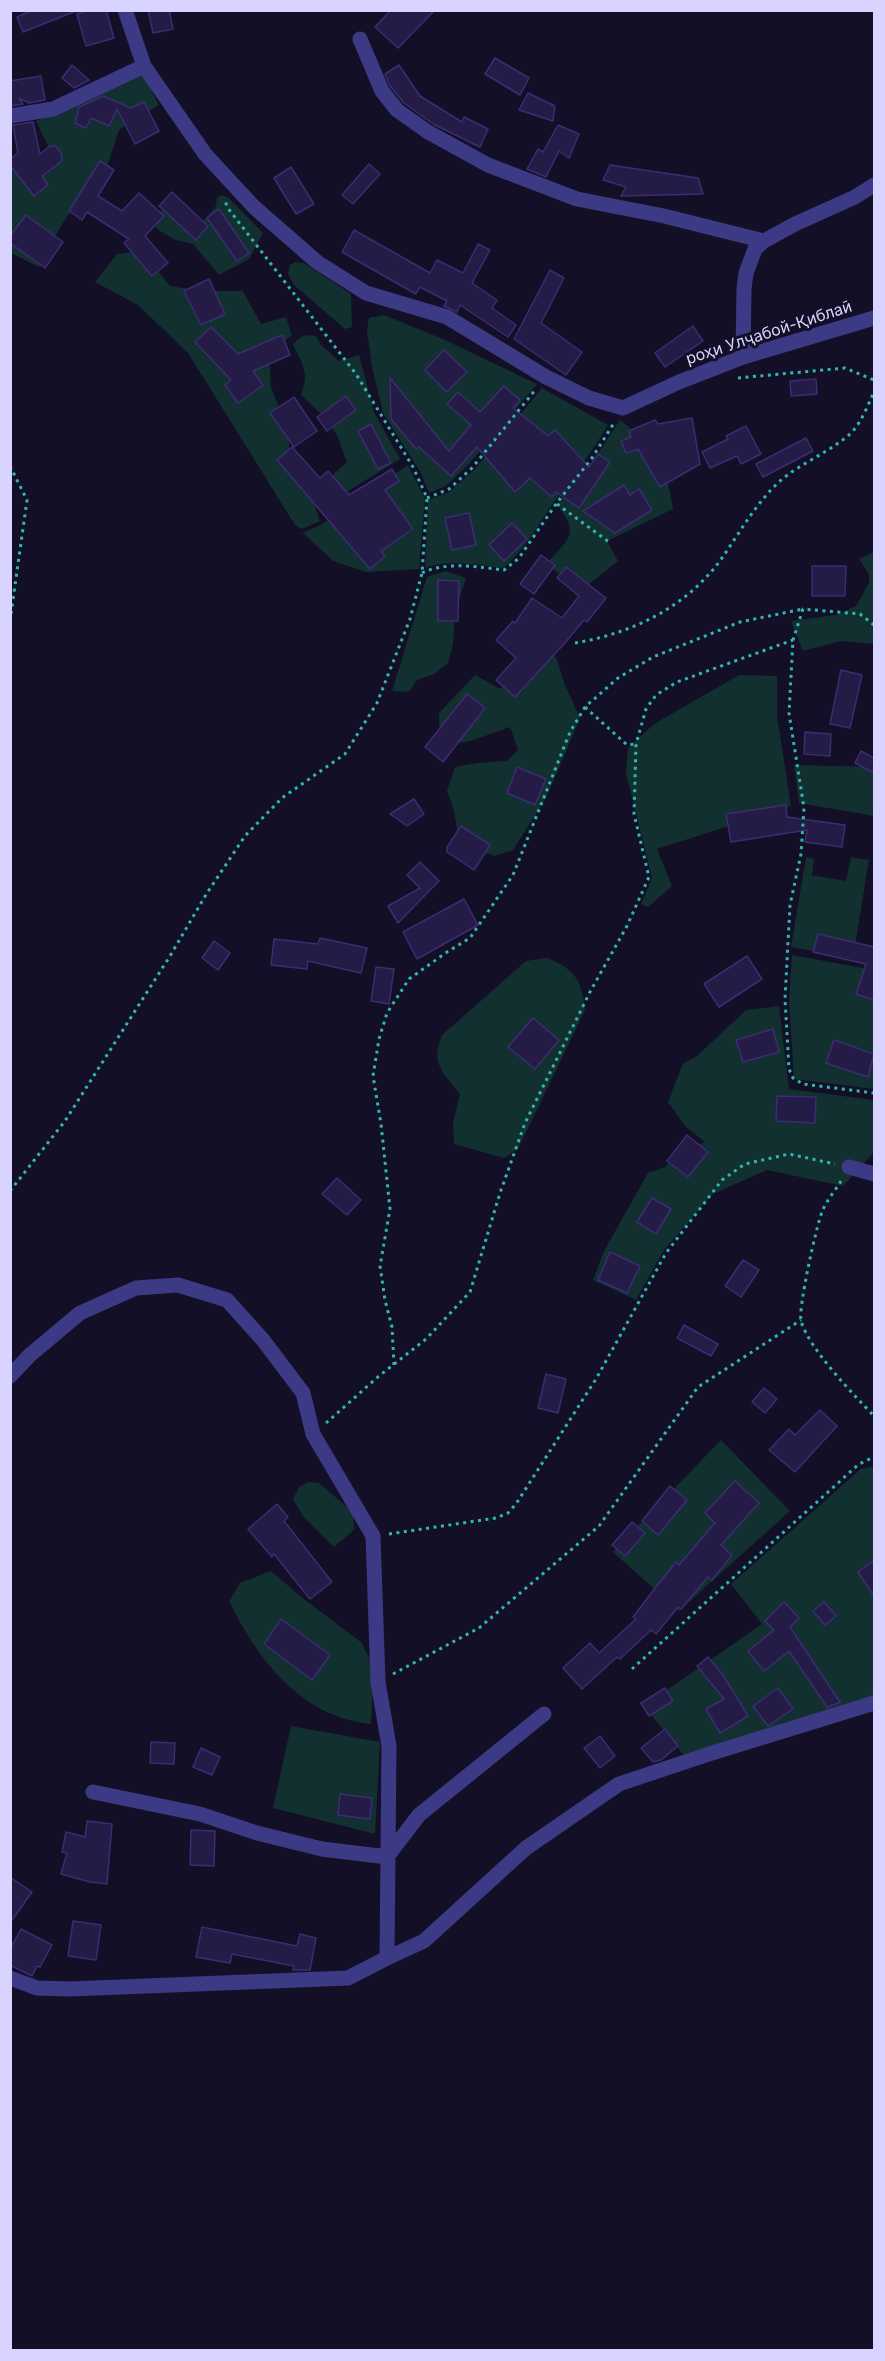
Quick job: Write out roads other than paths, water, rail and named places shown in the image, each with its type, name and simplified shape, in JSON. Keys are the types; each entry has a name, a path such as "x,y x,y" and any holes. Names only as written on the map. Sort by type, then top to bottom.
{"street":[{"path":"10,116 53,109 144,66 124,10"},
{"path":"360,39 382,91 397,110 428,132 488,165 577,199 664,216 764,241"},
{"name":"роҳи Улҷабой-Қиблаӣ","path":"144,66 205,154 255,207 317,262 366,293 447,317 546,377 589,398 623,408 679,382 743,357 874,318"},
{"path":"743,357 746,273 755,249 764,241 795,224 855,197 874,184"},
{"path":"849,1167 874,1174"},
{"path":"10,1376 30,1355 80,1313 136,1288 178,1285 227,1300 303,1393 313,1434 374,1536 378,1682 389,1746 390,1853 387,1958"},
{"path":"10,1978 37,1988 70,1989 348,1978 424,1941 526,1848 619,1784 874,1703"},
{"path":"93,1792 200,1814 257,1833 322,1849 379,1856 390,1853 419,1815 544,1714"}]}
